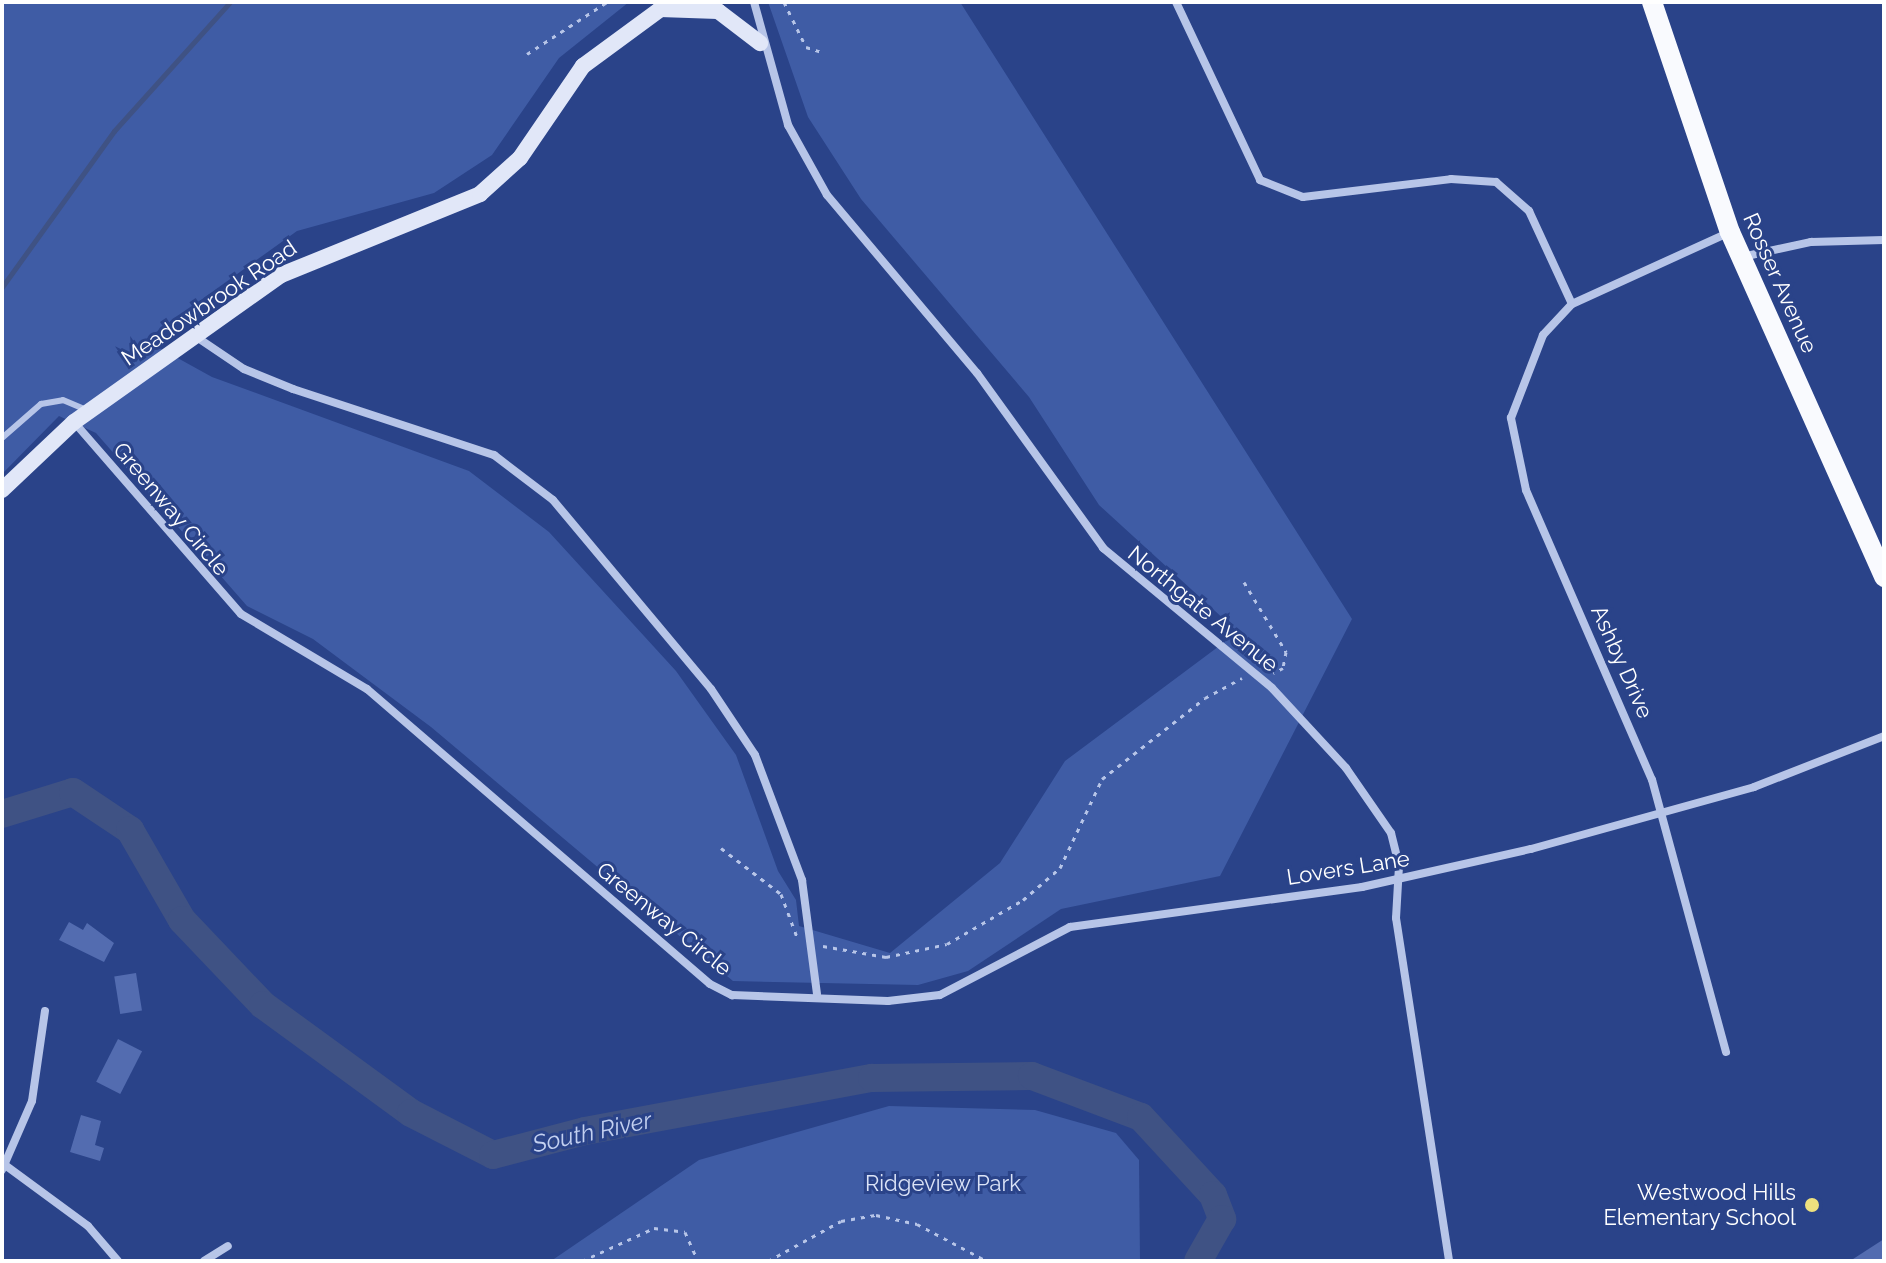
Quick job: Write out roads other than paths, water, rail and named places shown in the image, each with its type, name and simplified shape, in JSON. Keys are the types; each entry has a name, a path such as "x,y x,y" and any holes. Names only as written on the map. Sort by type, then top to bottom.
{"main road":[{"name":"Rosser Avenue","path":"1652,2 1730,232 1884,577"}],"street":[{"name":"Northgate Avenue","path":"754,2 760,43 788,125 827,195 977,373 1071,509 1130,576 1256,675 1314,731 1377,810 1396,846 1399,879 1396,918 1449,1261"},
{"path":"1176,2 1251,168 1274,190 1323,196 1451,179 1496,182 1529,211 1572,304 1730,232"},
{"path":"665,6 718,11 760,43"},
{"name":"Meadowbrook Road","path":"2,490 74,422 307,261 425,222 480,194 520,158 583,66 665,6"},
{"path":"1741,257 1811,242 1884,240"},
{"name":"Ashby Drive","path":"1572,304 1529,361 1512,439 1526,490 1664,814 1726,1052"},
{"path":"195,336 244,369 494,455 534,481 735,721 793,846 814,944 817,994"},
{"name":"Greenway Circle","path":"74,422 241,614 367,689 710,984 748,998 817,994"},
{"name":"Lovers Lane","path":"817,994 888,1001 940,995 1047,936 1100,919 1399,879 1664,814 1884,736"},
{"path":"45,1011 32,1101 4,1168 88,1226 118,1261"},
{"path":"204,1261 228,1246"}],"lane":[{"path":"2,438 53,400 89,412"}],"waterway":[{"path":"2,287 114,131 230,2"},
{"name":"South River","path":"2,814 73,792 130,830 182,920 263,1005 411,1113 493,1155 585,1131 872,1078 1032,1076 1141,1117 1213,1195 1222,1219 1198,1261"}],"place":[{"name":"Westwood Hills Elementary School","path":"1812,1205"}],"park label":[{"name":"Ridgeview Park","path":"943,1184"}]}
